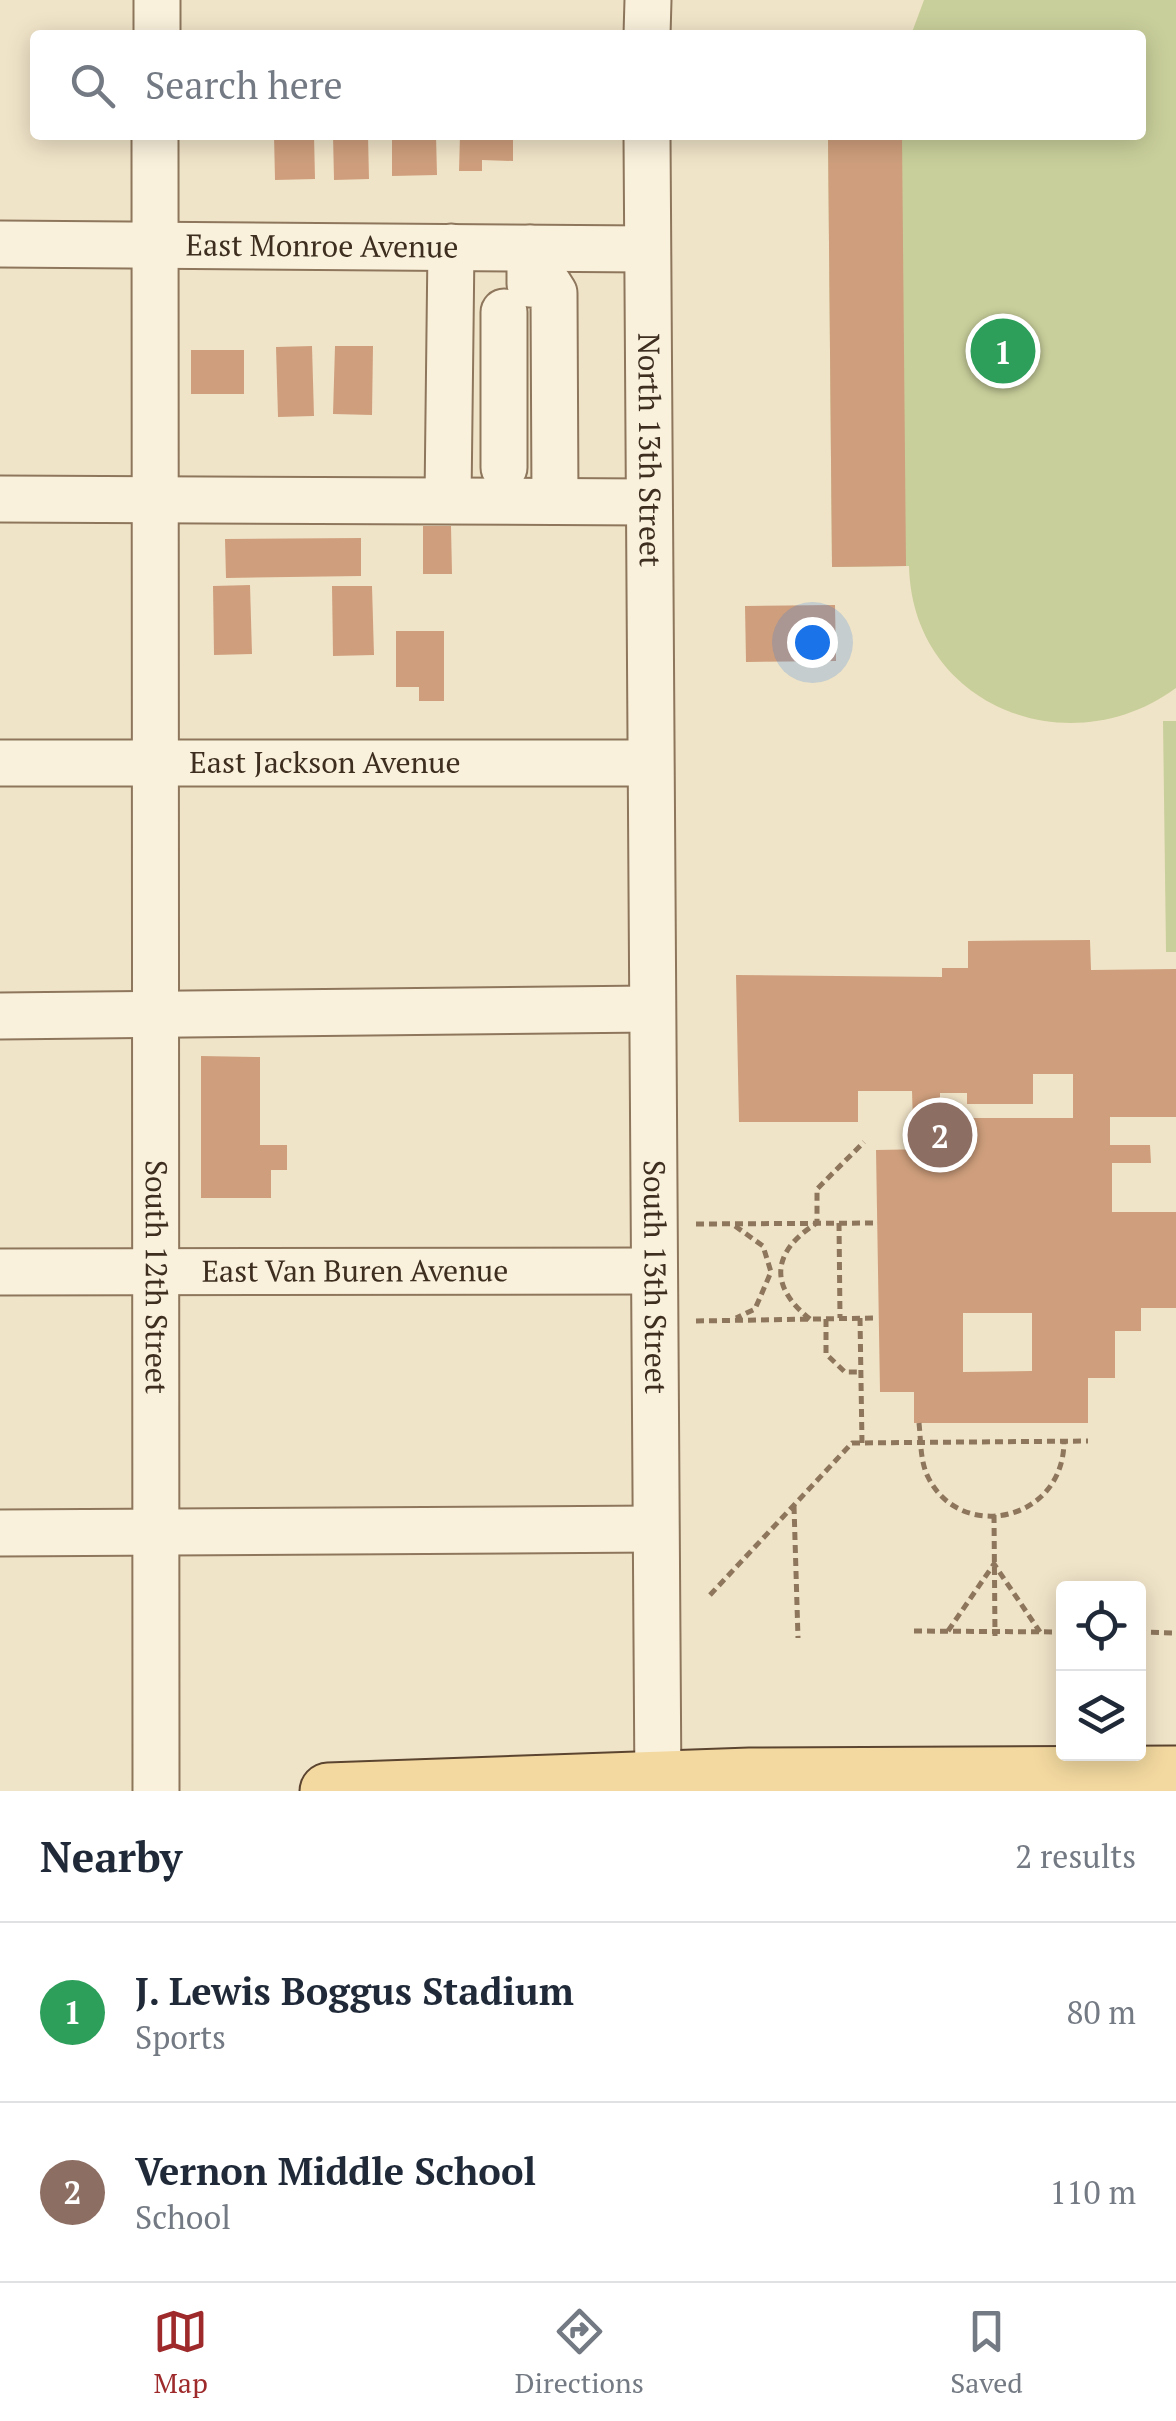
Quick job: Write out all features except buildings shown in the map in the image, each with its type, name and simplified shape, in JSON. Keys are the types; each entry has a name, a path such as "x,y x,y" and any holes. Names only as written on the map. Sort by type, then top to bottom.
{"main road":[{"path":"328,1791 1176,1774"}],"street":[{"path":"156,30 157,0"},
{"path":"647,30 648,0"},
{"name":"South 12th Street","path":"156,140 156,1791"},
{"name":"North 13th Street","path":"647,140 650,763"},
{"name":"East Monroe Avenue","path":"0,244 647,249"},
{"path":"448,484 451,246"},
{"path":"530,248 530,284 549,285 554,312 555,484"},
{"path":"451,312 554,312"},
{"path":"504,312 504,468"},
{"path":"448,484 504,468 555,484 648,502"},
{"path":"0,500 155,499 448,484 555,484"},
{"name":"East Jackson Avenue","path":"0,763 650,763"},
{"name":"South 13th Street","path":"650,763 658,1785"},
{"path":"0,1016 650,1010"},
{"name":"East Van Buren Avenue","path":"0,1272 651,1272"},
{"path":"0,1533 655,1528"}],"path":[{"path":"816,1223 816,1189 864,1142"},
{"path":"810,1318 784,1292 781,1264 791,1242 816,1223"},
{"path":"839,1223 840,1318"},
{"path":"696,1224 876,1223"},
{"path":"733,1224 763,1246 771,1272 755,1309 733,1320"},
{"path":"826,1318 826,1354 845,1372 860,1372"},
{"path":"860,1318 862,1443"},
{"path":"696,1320 876,1318"},
{"path":"920,1423 928,1477 938,1492 962,1509 994,1515 1028,1508 1050,1492 1064,1465 1064,1440"},
{"path":"710,1595 852,1443 1088,1440"},
{"path":"794,1506 798,1638"},
{"path":"994,1515 995,1634"},
{"path":"948,1631 994,1564"},
{"path":"994,1564 1040,1632"},
{"path":"914,1631 1056,1632"},
{"path":"1146,1632 1176,1632"}],"green space":[{"path":"924,0 1176,0 1176,688 1134,711 1090,722 1045,721 1004,709 967,687 937,655 917,615 909,566 832,567 828,140 1146,140 1146,30 913,30"},
{"path":"1163,721 1176,721 1176,952 1166,952"}],"place":[{"name":"J. Lewis Boggus Stadium","path":"1003,351"},
{"name":"Vernon Middle School","path":"940,1135"}]}
